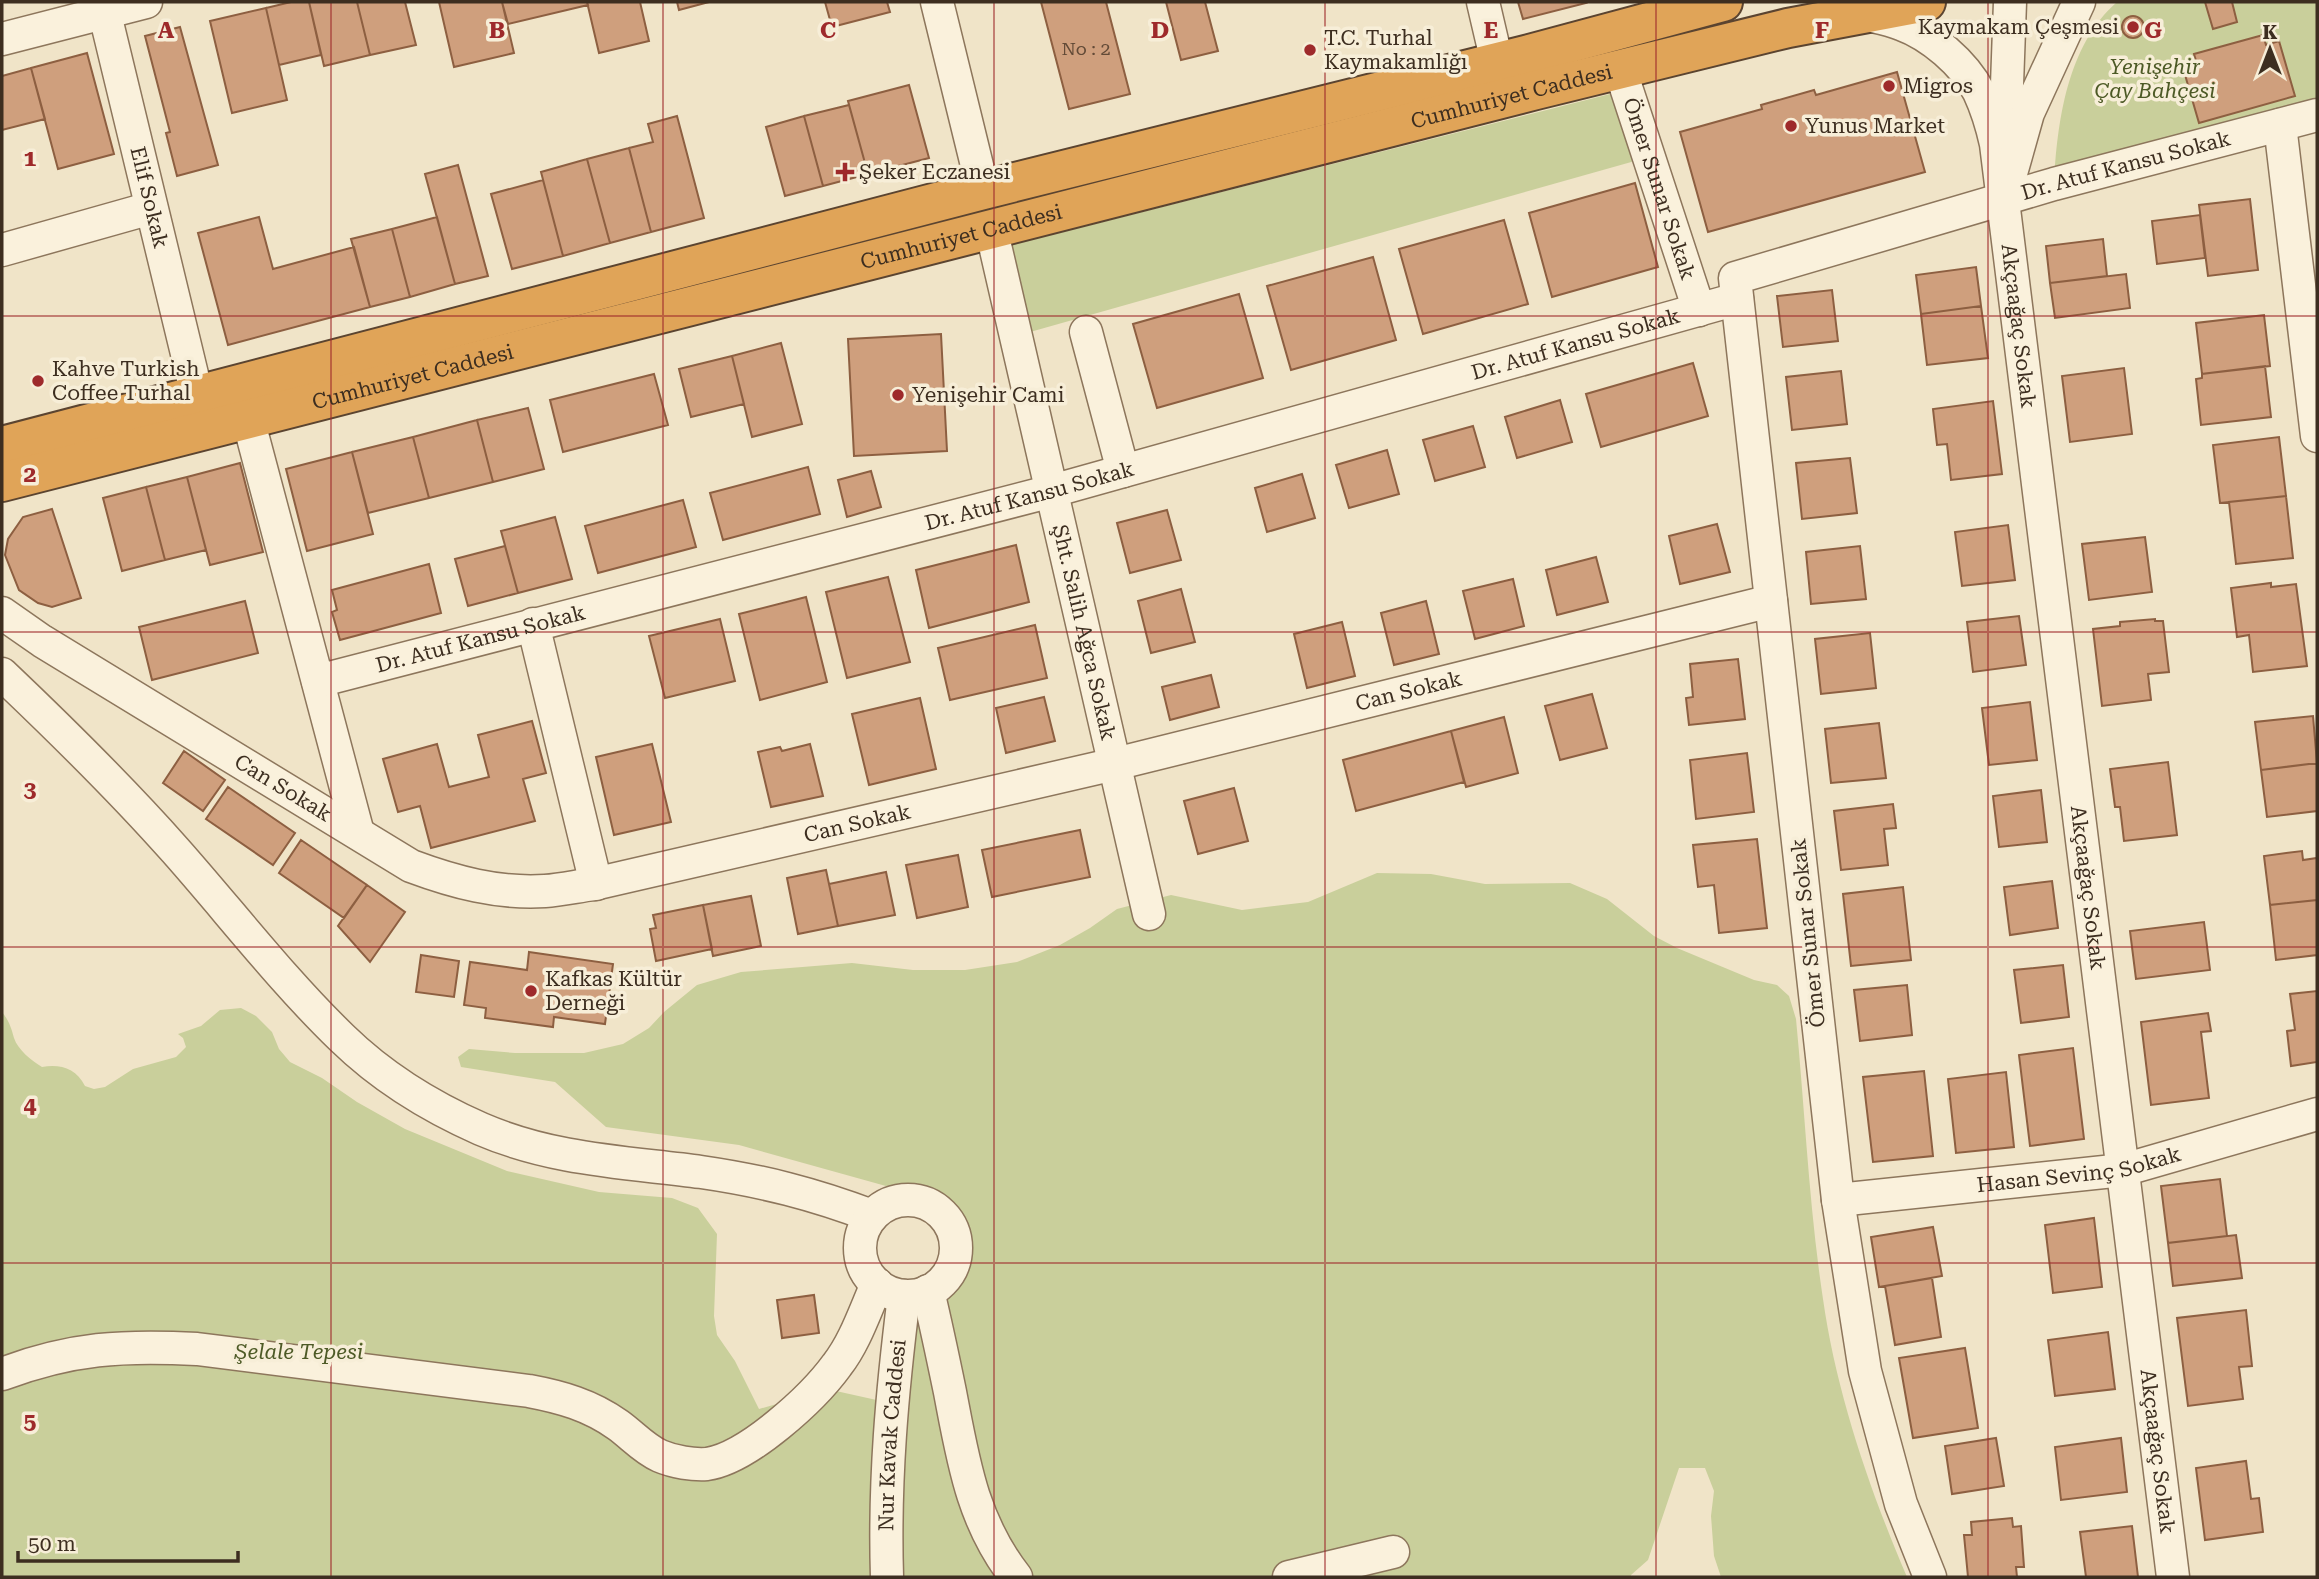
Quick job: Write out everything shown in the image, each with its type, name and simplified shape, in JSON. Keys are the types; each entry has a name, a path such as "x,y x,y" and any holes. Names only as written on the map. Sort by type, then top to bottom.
{"highway":[{"name":"Cumhuriyet Caddesi","path":"2,446 983,190 1497,62 1723,2"},
{"name":"Cumhuriyet Caddesi","path":"2,482 1620,69 1787,28 1926,2"}],"street":[{"path":"2,39 103,7 146,2"},
{"path":"937,2 983,190"},
{"path":"1483,2 1497,62"},
{"path":"2004,199 2010,2"},
{"path":"2004,199 2028,113 2079,2"},
{"name":"Elif Sokak","path":"103,7 197,395"},
{"path":"1862,14 1902,24 1928,38 1964,71 1978,89 1996,144 2004,199"},
{"name":"Ömer Sunar Sokak","path":"1620,69 1699,310"},
{"name":"Dr. Atuf Kansu Sokak","path":"318,681 1052,491 1699,310 1736,288 2004,199 2317,115"},
{"path":"2280,125 2317,436"},
{"name":"Akçaağaç Sokak","path":"2004,199 2173,1577"},
{"path":"2,250 151,208"},
{"name":"Şht. Salih Ağca Sokak","path":"990,228 1149,914"},
{"name":"Ömer Sunar Sokak","path":"1736,288 1838,1200 1865,1371 1901,1504 1930,1577"},
{"path":"1086,332 1123,471"},
{"path":"248,418 358,833"},
{"name":"Can Sokak","path":"2,613 411,866 453,881 501,890 545,891 596,884 1115,764 1771,601"},
{"path":"533,624 596,884"},
{"path":"2,674 173,847 343,1040 392,1079 480,1128 526,1145 579,1158 793,1188 872,1216"},
{"name":"Hasan Sevinç Sokak","path":"1838,1200 2123,1170 2317,1114"},
{"path":"2,1374 72,1352 143,1346 197,1349 280,1359 566,1398 596,1410 660,1456 694,1464 707,1464 740,1451 797,1409 839,1364 850,1343 903,1291 945,1279 957,1252 956,1237 950,1223 934,1207 912,1200 883,1206 872,1216 864,1229 860,1244 861,1259 867,1273 903,1291 943,1359 963,1465 974,1501 990,1538 1016,1577"},
{"name":"Nur Kavak Caddesi","path":"887,1577 886,1469 903,1291"},
{"path":"1289,1577 1393,1552"}],"green space":[{"name":"Yenişehir Çay Bahçesi","path":"2117,2 2317,2 2317,115 2054,184 2062,111 2076,62 2086,40"},
{"path":"1626,90 1649,157 1016,336 995,249"},
{"name":"Şelale Tepesi","path":"1377,873 1431,874 1485,884 1570,883 1607,899 1654,936 1677,948 1754,980 1777,985 1789,996 1796,1019 1814,1230 1836,1370 1856,1441 1907,1577 1721,1577 1714,1556 1711,1516 1714,1491 1705,1468 1679,1468 1648,1560 1631,1577 2,1577 2,1012 10,1024 16,1042 29,1058 42,1067 55,1066 72,1071 85,1086 94,1089 105,1087 133,1069 176,1057 186,1047 183,1038 178,1034 201,1026 220,1010 241,1008 256,1016 272,1032 279,1049 290,1062 322,1078 357,1102 405,1129 507,1171 599,1192 672,1198 698,1208 717,1234 714,1316 717,1335 735,1361 759,1409 780,1403 800,1383 890,1403 904,1296 926,1292 940,1284 952,1269 955,1259 956,1239 953,1230 949,1221 927,1203 929,1198 739,1145 606,1127 555,1082 461,1067 458,1057 469,1049 515,1053 584,1053 623,1044 649,1028 697,985 741,972 852,963 913,970 965,970 1017,962 1060,945 1117,909 1171,895 1242,910 1308,902"}],"building":[{"path":"291,2 309,2 321,55 279,65 266,8"},
{"path":"309,2 357,2 370,55 324,66"},
{"path":"357,2 405,2 416,45 370,55"},
{"path":"439,2 502,2 514,53 454,67"},
{"path":"502,2 587,2 588,5 508,24"},
{"path":"587,2 640,2 649,41 599,53"},
{"path":"677,2 709,2 679,10"},
{"path":"825,2 887,2 890,12 832,27"},
{"path":"1041,2 1106,2 1130,94 1069,109"},
{"path":"1166,2 1205,2 1218,51 1181,60"},
{"path":"1518,2 1585,2 1586,3 1523,19"},
{"path":"2205,2 2232,2 2237,22 2213,29"},
{"path":"266,8 287,100 232,113 210,21"},
{"name":"Kaymakam Çeşmesi","path":"2133,16 2141,19 2144,27 2141,35 2133,38 2125,35 2122,27 2125,19"},
{"path":"180,27 218,165 177,176 166,133 170,132 145,36"},
{"path":"2263,35 2266,45 2279,41 2295,96 2199,123 2183,68 2197,64 2194,54"},
{"path":"87,53 114,154 58,169 31,68"},
{"path":"31,68 45,119 2,130 2,76"},
{"path":"1897,72 1925,172 1708,232 1680,132 1762,109 1761,105 1814,90 1816,95"},
{"path":"909,85 929,158 868,174 848,101"},
{"path":"849,105 868,174 823,186 804,116"},
{"path":"677,116 704,218 651,232 629,148 653,142 648,124"},
{"path":"804,116 823,186 785,196 766,127"},
{"path":"629,148 651,232 610,243 587,159"},
{"path":"587,159 610,243 563,256 541,172"},
{"path":"458,165 488,276 455,284 425,174"},
{"path":"543,180 563,256 512,269 491,194"},
{"path":"1635,183 1658,267 1552,297 1529,213"},
{"path":"2250,199 2258,270 2208,276 2199,205"},
{"path":"2200,215 2205,258 2157,264 2152,221"},
{"path":"259,217 273,269 354,247 370,307 228,345 198,233"},
{"path":"437,217 455,284 410,297 392,229"},
{"path":"1504,220 1528,304 1423,334 1399,249"},
{"path":"392,229 410,297 370,307 351,239"},
{"path":"2103,239 2107,276 2050,283 2046,246"},
{"path":"1373,257 1396,340 1291,370 1267,286"},
{"path":"1976,267 1981,306 1921,314 1916,275"},
{"path":"2126,274 2130,308 2055,318 2050,283"},
{"path":"1832,290 1838,341 1783,347 1777,296"},
{"path":"1239,294 1263,378 1157,408 1133,324"},
{"path":"1981,306 1988,358 1927,365 1921,314"},
{"path":"2264,315 2270,366 2202,374 2196,323"},
{"name":"Yenişehir Cami","path":"941,334 947,451 854,456 848,339"},
{"path":"781,343 802,424 752,437 732,356"},
{"path":"732,356 744,404 691,417 679,369"},
{"path":"1693,363 1708,416 1601,447 1586,394"},
{"path":"2265,366 2271,417 2201,425 2196,379 2202,378 2202,374"},
{"path":"2124,368 2132,434 2070,442 2062,376"},
{"path":"1841,371 1847,424 1792,430 1786,377"},
{"path":"654,374 668,425 563,452 550,400"},
{"path":"1560,400 1572,442 1517,458 1505,417"},
{"path":"1993,401 2002,474 1951,480 1947,444 1937,445 1933,409"},
{"path":"528,408 544,469 493,482 477,420"},
{"path":"477,420 493,482 429,498 413,437"},
{"path":"1473,426 1485,467 1435,481 1423,440"},
{"path":"413,437 429,498 368,513 352,452"},
{"path":"2279,437 2286,496 2220,503 2213,445"},
{"path":"1387,450 1399,494 1349,508 1336,465"},
{"path":"352,452 373,534 307,551 286,469"},
{"path":"1850,458 1857,513 1802,519 1796,463"},
{"path":"240,463 263,552 210,565 187,477"},
{"path":"808,467 820,514 723,540 710,493"},
{"path":"871,471 881,507 847,517 838,480"},
{"path":"1302,474 1315,518 1267,532 1255,488"},
{"path":"187,477 206,550 165,560 146,487"},
{"path":"146,487 165,560 122,571 103,498"},
{"path":"2286,496 2293,558 2236,564 2229,502"},
{"path":"683,500 696,547 598,573 585,526"},
{"path":"52,509 81,598 52,607 38,603 19,590 5,555 8,539 23,517"},
{"path":"1167,510 1181,560 1130,573 1117,523"},
{"path":"555,517 572,579 518,593 501,531"},
{"path":"1717,524 1730,572 1680,584 1669,536"},
{"path":"2008,525 2015,580 1962,586 1955,532"},
{"path":"2145,537 2152,592 2089,600 2082,544"},
{"path":"1016,545 1029,602 929,628 916,570"},
{"path":"505,546 518,593 468,606 455,559"},
{"path":"1860,546 1866,599 1811,604 1806,552"},
{"path":"1596,557 1608,602 1557,615 1546,570"},
{"path":"429,564 441,613 340,640 332,612 337,610 332,590"},
{"path":"888,577 910,662 847,678 826,592"},
{"path":"1513,579 1524,626 1475,639 1463,591"},
{"path":"2271,583 2271,587 2296,584 2307,666 2253,672 2249,635 2237,637 2231,588"},
{"path":"1181,589 1195,642 1151,653 1138,601"},
{"path":"806,597 827,682 760,700 739,614"},
{"path":"245,601 258,653 152,680 139,627"},
{"path":"1426,601 1439,654 1394,665 1381,613"},
{"path":"2019,616 2026,665 1973,672 1967,622"},
{"path":"720,619 735,681 665,698 649,636"},
{"path":"2155,619 2163,621 2169,672 2148,674 2151,700 2102,706 2093,629 2120,626 2120,622"},
{"path":"1342,622 1355,676 1307,688 1294,634"},
{"path":"1035,625 1047,678 950,700 938,648"},
{"path":"1870,633 1876,688 1821,694 1815,639"},
{"path":"1738,659 1745,719 1689,725 1686,698 1693,697 1690,664"},
{"path":"1211,675 1219,707 1170,720 1162,687"},
{"path":"1592,694 1607,748 1560,760 1545,706"},
{"path":"1044,697 1055,741 1006,753 996,708"},
{"path":"920,698 936,769 869,785 852,714"},
{"path":"2030,702 2037,760 1989,765 1982,708"},
{"path":"2313,716 2317,763 2261,770 2255,722"},
{"path":"1504,717 1518,773 1466,787 1451,731"},
{"path":"532,721 546,773 523,779 535,821 431,848 420,806 398,812 383,759 437,744 449,787 489,777 478,735"},
{"path":"1879,723 1886,778 1831,783 1825,729"},
{"path":"1451,731 1464,782 1356,811 1343,760"},
{"path":"652,744 671,822 614,835 596,757"},
{"path":"810,744 823,796 771,807 758,752 780,747 782,751"},
{"path":"184,751 225,780 203,811 163,783"},
{"path":"1747,753 1754,812 1696,819 1690,760"},
{"path":"2168,762 2177,835 2124,841 2120,807 2115,807 2110,769"},
{"path":"2317,763 2317,811 2267,817 2261,770"},
{"path":"228,787 295,833 273,865 206,819"},
{"path":"1234,788 1248,841 1198,854 1184,801"},
{"path":"2041,790 2047,842 1999,847 1993,796"},
{"path":"1893,804 1896,828 1884,829 1888,865 1841,870 1834,811"},
{"path":"1080,830 1090,877 992,897 982,850"},
{"path":"1757,839 1767,928 1719,933 1714,885 1698,887 1693,845"},
{"path":"301,840 367,885 344,918 279,873"},
{"path":"2302,851 2303,860 2317,858 2317,900 2270,905 2264,856"},
{"path":"958,855 968,907 917,918 906,865"},
{"path":"826,870 838,926 798,934 787,878"},
{"path":"886,872 895,915 838,926 829,884"},
{"path":"2052,881 2058,928 2010,935 2004,887"},
{"path":"367,885 405,912 370,962 338,926"},
{"path":"1903,887 1911,960 1851,966 1843,894"},
{"path":"751,896 761,946 713,956 703,905"},
{"path":"2317,900 2317,955 2276,960 2270,905"},
{"path":"703,905 712,949 656,961 650,929 656,928 653,915"},
{"path":"2204,922 2210,970 2136,979 2130,931"},
{"path":"529,952 613,964 605,1024 554,1017 553,1027 485,1018 486,1008 464,1005 470,962 527,970"},
{"path":"421,955 459,961 454,997 416,992"},
{"path":"2063,965 2069,1017 2021,1023 2014,970"},
{"path":"1907,985 1912,1035 1860,1041 1854,990"},
{"path":"2317,991 2317,1062 2291,1066 2287,1031 2295,1030 2290,994"},
{"path":"2208,1013 2211,1031 2201,1032 2209,1098 2151,1105 2141,1022"},
{"path":"2073,1048 2084,1139 2030,1146 2019,1055"},
{"path":"1924,1071 1933,1156 1873,1162 1863,1077"},
{"path":"2006,1072 2014,1147 1956,1153 1948,1079"},
{"path":"2220,1179 2227,1236 2168,1243 2161,1186"},
{"path":"2094,1218 2102,1287 2053,1293 2045,1225"},
{"path":"1933,1227 1942,1276 1879,1287 1871,1237"},
{"path":"2236,1235 2242,1278 2173,1286 2168,1243"},
{"path":"1932,1278 1941,1337 1895,1345 1885,1286"},
{"path":"814,1295 819,1333 782,1338 777,1300"},
{"path":"2246,1310 2252,1366 2239,1367 2243,1399 2188,1406 2177,1318"},
{"path":"2108,1332 2115,1389 2055,1396 2048,1340"},
{"path":"1965,1348 1978,1428 1913,1438 1899,1358"},
{"path":"1996,1438 2004,1486 1952,1494 1945,1446"},
{"path":"2121,1438 2127,1492 2061,1500 2055,1447"},
{"path":"2246,1461 2251,1499 2259,1498 2263,1532 2205,1540 2196,1468"},
{"path":"2012,1518 2013,1527 2021,1526 2024,1567 2016,1567 2017,1577 1968,1577 1964,1535 1972,1535 1971,1522"},
{"path":"2132,1526 2138,1577 2086,1577 2080,1532"}],"place":[{"name":"Kaymakam Çeşmesi","path":"2133,27"},
{"name":"T.C. Turhal Kaymakamlığı","path":"1310,50"},
{"name":"Migros","path":"1889,86"},
{"name":"Yunus Market","path":"1791,126"},
{"name":"Şeker Eczanesi","path":"845,172"},
{"name":"Kahve Turkish Coffee Turhal","path":"38,381"},
{"name":"Yenişehir Cami","path":"898,395"},
{"name":"Kafkas Kültür Derneği","path":"531,991"}]}
